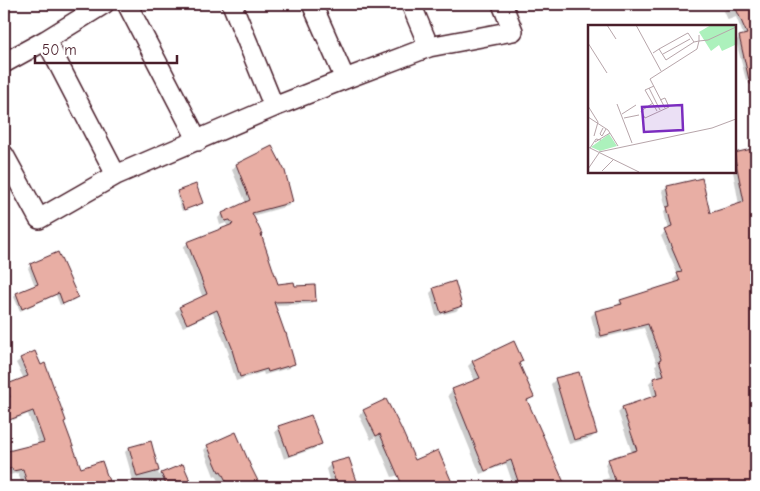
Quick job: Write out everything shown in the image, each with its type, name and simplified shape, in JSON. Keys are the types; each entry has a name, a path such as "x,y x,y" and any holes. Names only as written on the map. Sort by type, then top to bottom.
{"street":[{"path":"4,63 46,40 104,4"},
{"path":"127,4 198,141"},
{"path":"232,4 274,108"},
{"path":"312,4 345,79"},
{"path":"411,4 429,47"},
{"path":"4,155 38,219 116,175 345,79 429,47 513,31 502,4"},
{"path":"46,40 116,175"}],"building":[{"path":"734,4 756,4 756,84 750,84 739,36 747,34"},
{"path":"272,146 285,171 293,202 252,213 262,234 278,284 294,282 295,286 315,285 316,301 274,302 295,364 268,372 267,369 240,377 233,350 217,310 187,324 179,307 207,294 187,242 233,224 230,220 225,221 222,213 250,200 236,164"},
{"path":"756,148 756,487 617,487 608,459 637,450 622,407 657,395 653,378 664,375 659,360 661,359 648,324 601,336 595,311 622,304 620,300 680,281 677,273 682,272 664,230 672,227 667,207 671,206 667,186 702,178 710,213 744,202 735,153"},
{"path":"196,184 203,203 184,210 177,191"},
{"path":"58,252 78,297 63,304 59,293 22,309 16,293 38,284 30,264"},
{"path":"455,281 462,306 441,313 433,288"},
{"path":"514,341 523,361 519,363 534,397 527,400 566,487 520,487 511,460 485,471 452,389 480,378 472,361"},
{"path":"35,351 41,365 45,363 81,468 102,461 111,487 28,487 23,469 13,471 12,468 4,471 4,452 44,442 33,411 4,422 4,398 10,397 5,385 28,376 20,358"},
{"path":"579,372 597,434 574,440 555,378"},
{"path":"386,399 415,460 438,450 454,487 403,487 380,434 376,436 363,410"},
{"path":"311,415 322,444 289,456 278,426"},
{"path":"236,432 261,487 229,487 221,471 219,472 207,445"},
{"path":"151,441 159,471 137,477 129,447"},
{"path":"349,458 359,487 337,487 330,463"},
{"path":"183,464 193,487 167,487 161,473"}]}
